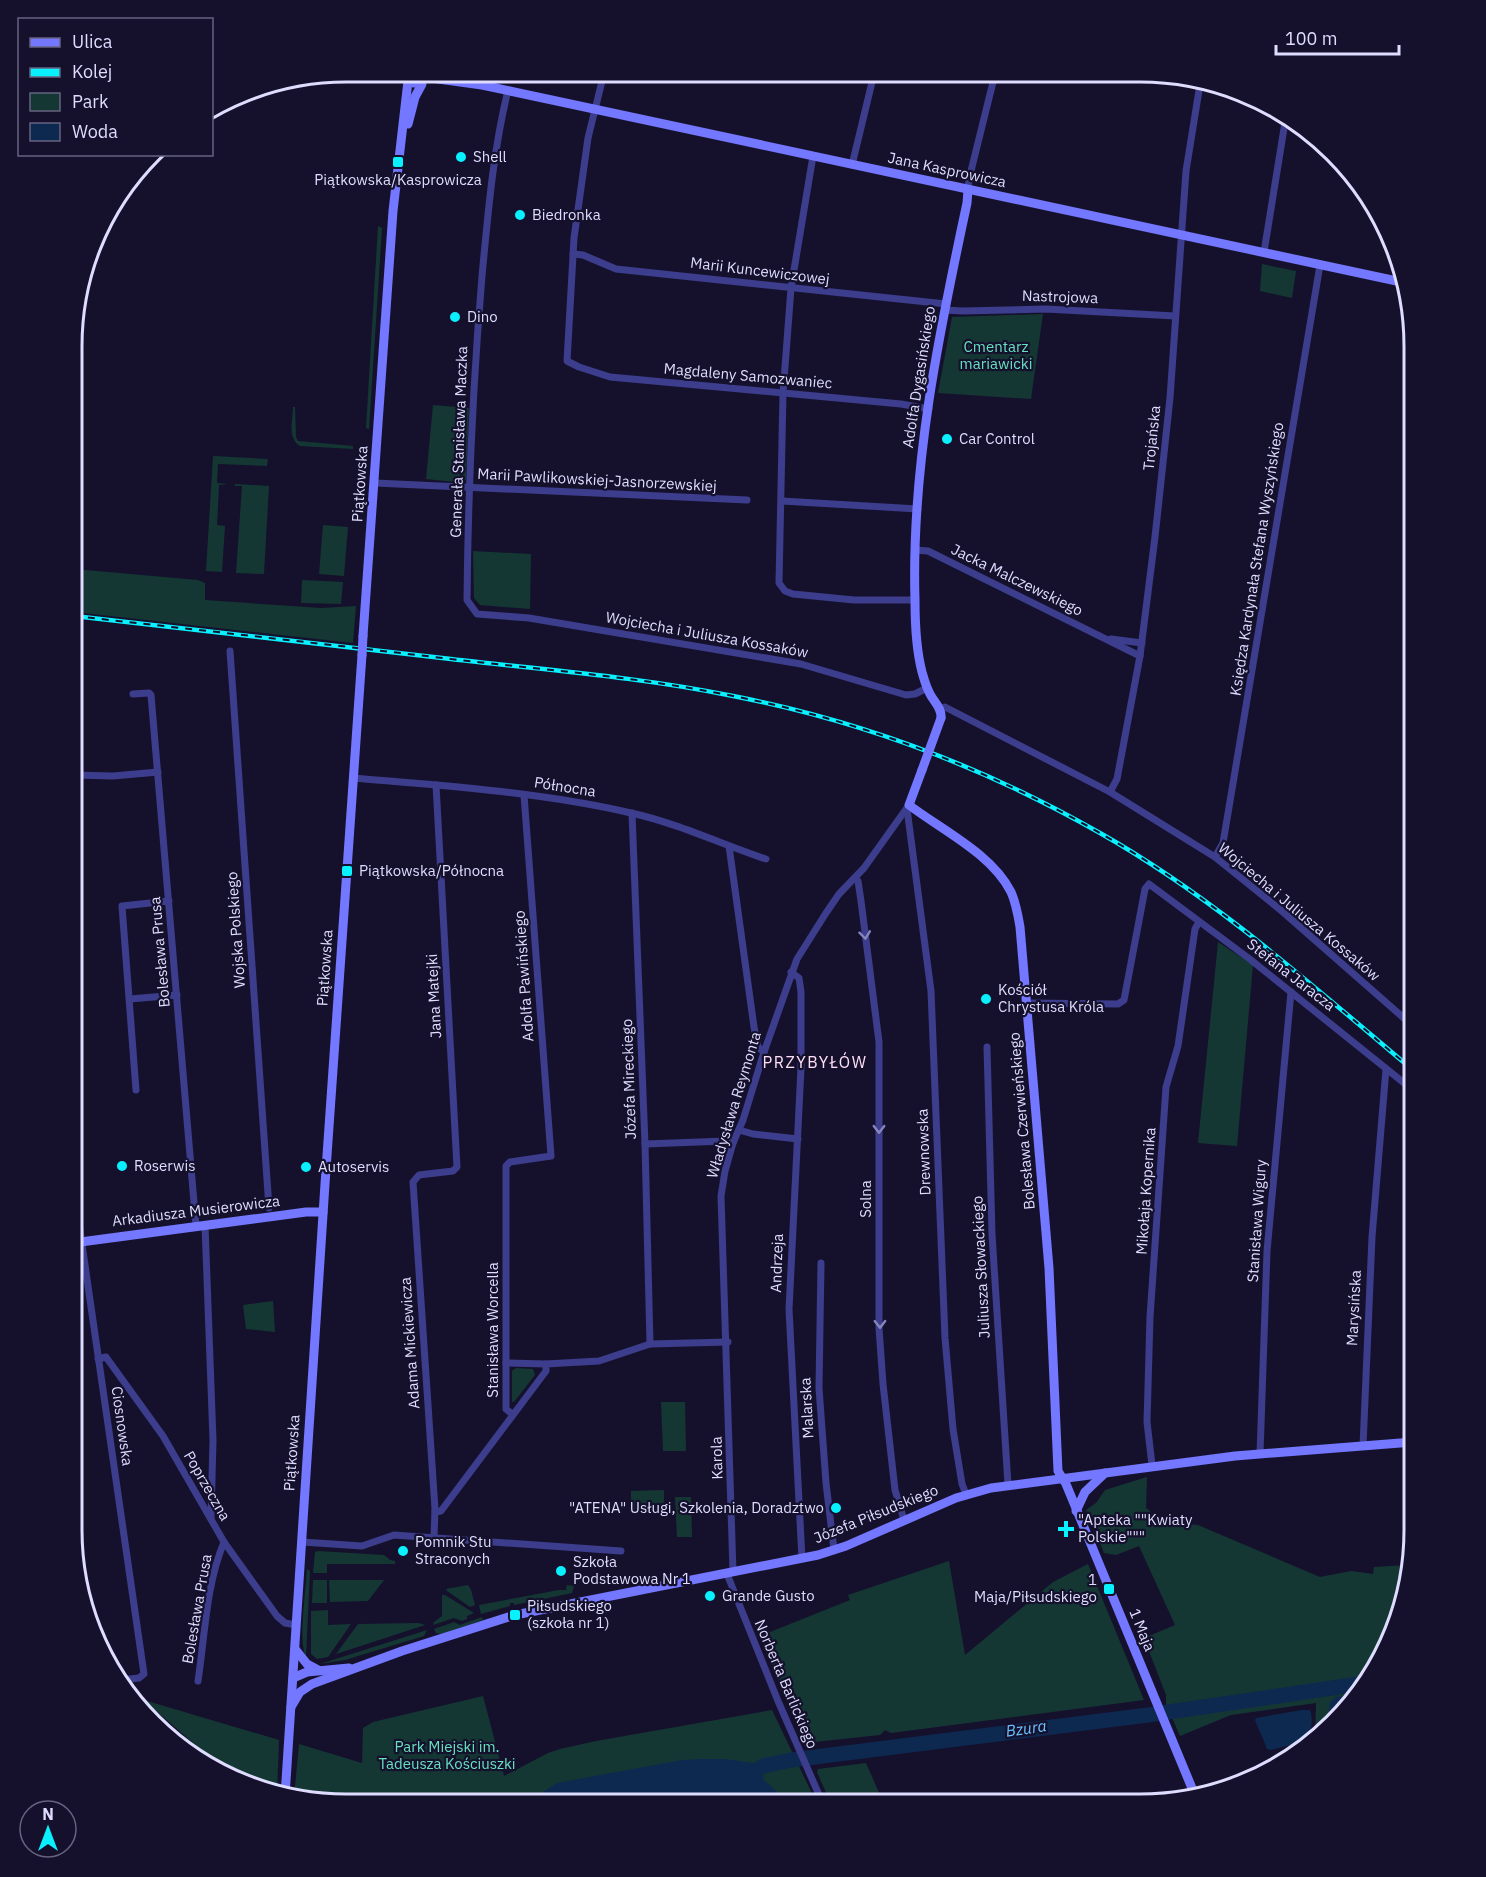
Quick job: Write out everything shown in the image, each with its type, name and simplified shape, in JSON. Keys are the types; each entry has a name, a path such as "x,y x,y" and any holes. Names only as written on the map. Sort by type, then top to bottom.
{"street":[{"name":"Piątkowska","path":"286,1787 353,778 393,211 402,144 406,82"},
{"path":"418,82 422,84 424,82"},
{"name":"Jana Kasprowicza","path":"467,82 1395,281"},
{"name":"Jana Kasprowicza","path":"474,82 482,85"},
{"path":"573,254 588,138 602,82"},
{"path":"852,165 872,82"},
{"name":"Adolfa Dygasińskiego","path":"940,713 927,688 920,663 915,600 915,550 921,463 946,307 967,203 969,175 993,82"},
{"name":"Piątkowska","path":"402,144 415,97 422,84"},
{"name":"Generała Stanisława Maczka","path":"477,614 467,600 475,358 496,142 508,90"},
{"name":"Trojańska","path":"1110,792 1117,779 1142,642 1164,466 1186,171 1199,90"},
{"path":"1264,252 1284,126"},
{"path":"813,156 791,288 783,393 779,578 781,587 793,594 854,600 915,600"},
{"name":"Marii Kuncewiczowej","path":"573,254 583,255 616,269 946,307"},
{"name":"Magdaleny Samozwaniec","path":"573,254 567,361 610,377 929,409"},
{"name":"Księdza Kardynała Stefana Wyszyńskiego","path":"1215,857 1223,843 1320,265"},
{"name":"Nastrojowa","path":"946,307 963,311 1046,309 1175,316"},
{"name":"Marii Pawlikowskiej-Jasnorzewskiej","path":"375,483 530,492 747,500"},
{"path":"782,501 918,509"},
{"name":"Jacka Malczewskiego","path":"915,550 928,551 1140,656"},
{"name":"Wojciecha i Juliusza Kossaków","path":"477,614 529,618 801,664 906,695 915,694 927,688"},
{"name":"Jacka Malczewskiego","path":"1106,639 1142,642"},
{"name":"Wojska Polskiego","path":"230,651 269,1208"},
{"name":"Bolesława Prusa","path":"133,694 149,693 151,695 177,995 201,1225 213,1440 211,1518"},
{"name":"Wojciecha i Juliusza Kossaków","path":"940,713 945,706 1110,792 1215,857 1283,912 1404,1018"},
{"path":"908,807 940,713"},
{"path":"83,775 113,776 158,771"},
{"name":"Północna","path":"353,778 524,795 632,813 668,823 766,859"},
{"name":"Jana Matejki","path":"419,1175 453,1171 457,1167 436,785"},
{"name":"Adolfa Pawińskiego","path":"524,795 551,1156"},
{"name":"Władysława Reymonta","path":"728,1342 722,1190 733,1143 740,1130 791,972 801,952 839,894 855,879 908,807"},
{"name":"Bolesława Czerwieńskiego","path":"908,807 984,859 1008,886 1016,905 1020,927 1049,1268 1056,1461 1062,1478"},
{"name":"Drewnowska","path":"908,807 931,991 945,1338 953,1429 966,1494"},
{"name":"Józefa Mireckiego","path":"632,813 650,1344"},
{"path":"729,846 754,1027 758,1047 764,1052"},
{"name":"Solna","path":"855,879 858,881 861,901 879,1042 879,1328 887,1432 895,1490 904,1520"},
{"name":"Stefana Jaracza","path":"1026,1003 1119,1004 1124,1000 1144,889 1149,884 1291,992 1404,1083"},
{"path":"136,1090 122,906 169,901"},
{"name":"Mikołaja Kopernika","path":"1152,1466 1147,1422 1150,1328 1166,1087 1178,1046 1195,929 1199,922"},
{"name":"Andrzeja","path":"791,972 799,978 801,992 798,1139 789,1309 802,1559"},
{"name":"Stanisława Wigury","path":"1260,1454 1267,1251 1291,992"},
{"path":"130,999 177,995"},
{"name":"Juliusza Słowackiego","path":"987,1047 992,1234 1008,1485"},
{"name":"Marysińska","path":"1363,1446 1367,1308 1386,1069"},
{"path":"740,1130 753,1134 798,1139"},
{"path":"645,1144 726,1141 733,1143"},
{"name":"Stanisława Worcella","path":"435,1512 441,1510 447,1503 512,1414 506,1409 506,1166 510,1162 551,1156"},
{"name":"Adama Mickiewicza","path":"419,1175 413,1182 435,1512 434,1537"},
{"name":"Arkadiusza Musierowicza","path":"83,1241 201,1225 323,1212"},
{"name":"Malarska","path":"821,1263 819,1388 834,1550"},
{"name":"Ciosnowska","path":"83,1275 98,1359 144,1674 139,1678 129,1679"},
{"path":"506,1363 546,1364 599,1361 650,1344 728,1342"},
{"name":"Karola","path":"728,1342 730,1573"},
{"name":"Poprzeczna","path":"98,1359 106,1357 163,1436 224,1542 277,1616 285,1623 296,1625"},
{"path":"512,1414 546,1371 546,1364"},
{"name":"Józefa Piłsudskiego","path":"312,1684 515,1615 802,1559 834,1550 966,1494 1008,1485 1152,1466 1260,1454 1404,1443"},
{"path":"1076,1511 1085,1492 1105,1473"},
{"name":"1 Maja","path":"1062,1478 1192,1789"},
{"path":"302,1542 362,1546 390,1535 621,1551"},
{"name":"Bolesława Prusa","path":"198,1681 216,1560 224,1542"},
{"name":"Norberta Barlickiego","path":"730,1573 752,1638 819,1794"},
{"path":"295,1649 307,1664 318,1670"},
{"name":"Józefa Piłsudskiego","path":"293,1678 318,1670 360,1666"},
{"path":"293,1678 312,1684"},
{"path":"291,1707 300,1692 312,1684"}],"green space":[{"path":"378,226 382,228 369,429 366,428"},
{"path":"1262,264 1296,271 1292,298 1260,291"},
{"name":"Cmentarz mariawicki","path":"1043,314 1031,399 938,393 952,317"},
{"path":"433,405 469,408 466,479 463,483 426,479"},
{"path":"293,407 295,407 298,441 353,446 353,449 300,446 292,434"},
{"path":"213,456 268,459 267,466 218,464 217,483 228,484 219,485 217,525 225,526 222,572 206,571"},
{"path":"235,484 269,486 264,574 236,573 242,486 235,486"},
{"path":"323,525 348,527 344,576 319,574"},
{"path":"473,551 531,554 530,609 480,605 474,598"},
{"path":"83,570 198,580 205,583 205,600 321,608 356,606 353,643 83,613"},
{"path":"302,580 343,582 341,604 301,603"},
{"path":"1218,942 1253,965 1237,1146 1198,1143"},
{"path":"273,1301 275,1332 246,1329 243,1305"},
{"path":"516,1368 533,1369 535,1375 512,1402 512,1371"},
{"path":"661,1402 685,1402 686,1451 663,1451"},
{"path":"1147,1477 1146,1508 1164,1522 1198,1525 1320,1577 1351,1571 1373,1574 1374,1567 1401,1565 1394,1599 1376,1647 1349,1691 1326,1717 1315,1727 1316,1703 1231,1715 1180,1736 1166,1704 1166,1695 1144,1638 1175,1625 1139,1546 1116,1555 1104,1553 1086,1510 1096,1503 1105,1490"},
{"path":"664,1490 664,1509 631,1510 631,1491"},
{"path":"675,1497 691,1497 692,1537 677,1537"},
{"path":"315,1552 384,1555 395,1561 395,1564 327,1564 327,1573 313,1573"},
{"path":"949,1561 965,1655 1053,1582 1088,1564 1144,1700 891,1733 885,1730 880,1735 805,1743 760,1636 850,1600 848,1595"},
{"path":"307,1569 310,1571 306,1657 303,1627"},
{"path":"313,1580 327,1580 327,1603 312,1603"},
{"path":"329,1580 384,1580 368,1601 330,1602"},
{"path":"468,1585 475,1605 470,1607 446,1589"},
{"path":"567,1585 574,1586 572,1593 514,1605 510,1603 510,1606 481,1614 479,1605 566,1590"},
{"path":"442,1595 474,1613 462,1621 454,1618 433,1625 442,1616"},
{"path":"328,1610 328,1625 351,1624 328,1657 317,1659 311,1654 311,1611"},
{"path":"482,1617 483,1620 441,1634 436,1633 434,1629 454,1622 460,1625"},
{"path":"419,1623 425,1625 336,1654 358,1624"},
{"path":"427,1630 424,1636 345,1660 320,1664"},
{"name":"Park Miejski im. Tadeusza Kościuszki","path":"483,1696 504,1776 560,1749 772,1710 812,1794 329,1794 296,1789 299,1744 362,1763 363,1728 373,1722"},
{"path":"145,1700 279,1740 277,1785 230,1767 200,1750"},
{"path":"866,1763 880,1794 827,1794 817,1772 818,1769"}],"water":[{"path":"1345,1696 1328,1714 1330,1702 1336,1697"},
{"path":"1310,1710 1311,1730 1294,1744 1271,1750 1267,1749 1256,1718"},
{"path":"725,1759 760,1764 763,1766 763,1779 778,1794 540,1794 557,1783 682,1760"}],"waterway":[{"name":"Bzura","path":"747,1776 763,1766 791,1760 1148,1715 1353,1685"}],"railway":[{"path":"83,617 592,674 698,689 781,706 876,733 1013,788 1057,809 1142,858 1223,914 1301,975 1404,1063"}],"place":[{"name":"Shell","path":"461,157"},
{"name":"Piątkowska/Kasprowicza","path":"398,162"},
{"name":"Biedronka","path":"520,215"},
{"name":"Dino","path":"455,317"},
{"name":"Car Control","path":"947,439"},
{"name":"Piątkowska/Północna","path":"347,871"},
{"name":"Kościół Chrystusa Króla","path":"986,999"},
{"name":"Roserwis","path":"122,1166"},
{"name":"Autoservis","path":"306,1167"},
{"name":"\"ATENA\" Usługi, Szkolenia, Doradztwo","path":"836,1508"},
{"name":"\"Apteka \"\"Kwiaty Polskie\"\"\"","path":"1066,1529"},
{"name":"Pomnik Stu Straconych","path":"403,1551"},
{"name":"Szkoła Podstawowa Nr 1","path":"561,1571"},
{"name":"1 Maja/Piłsudskiego","path":"1109,1589"},
{"name":"Grande Gusto","path":"710,1596"},
{"name":"Piłsudskiego (szkoła nr 1)","path":"515,1615"}],"district":[{"name":"PRZYBYŁÓW","path":"815,1062"}]}
